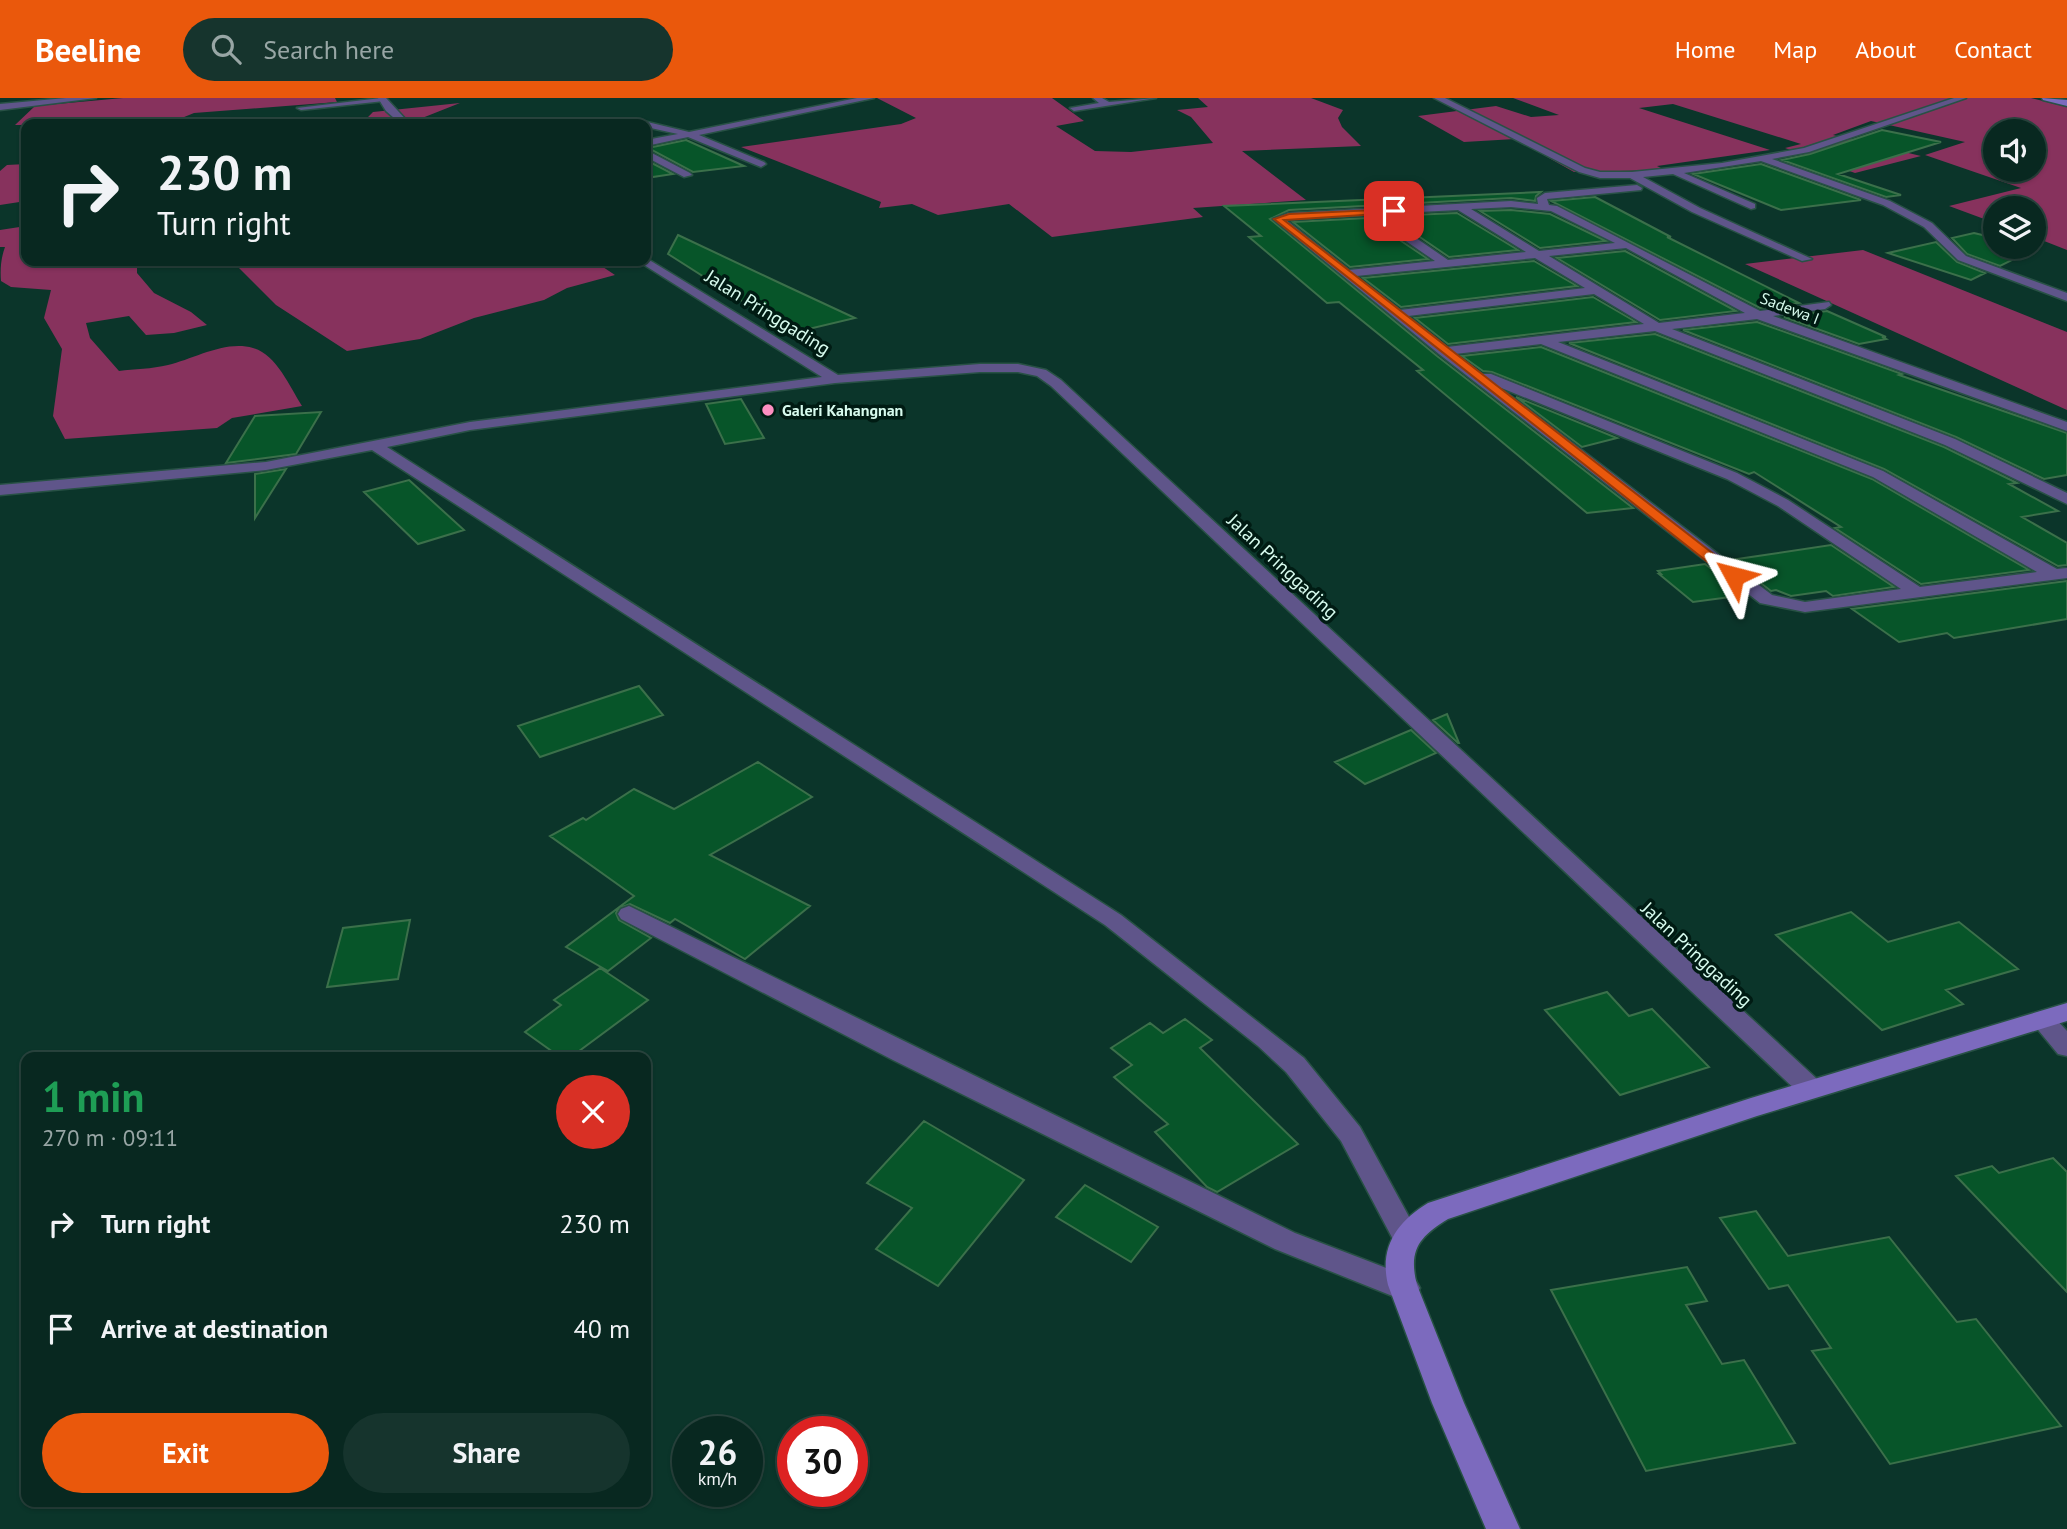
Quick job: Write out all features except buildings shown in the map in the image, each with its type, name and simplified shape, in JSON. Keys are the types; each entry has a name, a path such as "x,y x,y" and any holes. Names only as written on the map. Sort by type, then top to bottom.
{"street":[{"path":"0,107 92,98"},
{"path":"651,142 870,98"},
{"path":"1097,98 1107,105"},
{"path":"1074,108 1152,98"},
{"path":"1438,98 1582,170 1609,175 1675,172 1806,150 1962,98"},
{"path":"2046,98 2067,103"},
{"path":"382,99 401,119"},
{"path":"651,125 691,134 761,164"},
{"path":"651,156 687,174"},
{"path":"1761,159 1902,210 1951,243 1962,258 2067,298"},
{"path":"1675,172 1751,206"},
{"path":"1632,175 1696,209 1805,259"},
{"path":"1544,206 1542,198 1545,196 1653,187"},
{"name":"Sadewa I","path":"1348,274 1278,219 1289,216 1511,204 1544,206 1628,245 1758,316 2067,427"},
{"path":"1462,208 1657,327 1950,442 2067,499"},
{"path":"1371,212 1446,263"},
{"path":"1348,274 1628,245"},
{"name":"Jalan Pringgading","path":"651,265 835,379 980,368 1018,368 1041,373 1056,383 1810,1087"},
{"path":"1348,274 1471,372 1766,598 1805,607 2061,574"},
{"path":"1398,314 1596,290"},
{"path":"1444,351 1758,316 1825,305"},
{"path":"1544,340 1878,474 2061,574"},
{"path":"1471,372 1503,382 1732,476 1783,503 1915,592"},
{"path":"0,491 267,466 470,426 835,379"},
{"path":"373,444 1124,929 1267,1040 1294,1065 1351,1133 1406,1237"},
{"path":"629,914 902,1054 1285,1241 1405,1287"},
{"path":"1503,1529 1443,1394 1405,1287 1399,1259 1406,1237 1421,1220 1437,1211 1636,1143 1810,1087 2054,1016 2067,1047"}],"lane":[{"path":"300,108 382,99"}],"shaded area":[{"path":"123,98 335,98 337,102 194,113 179,119 21,119 35,106"},
{"path":"877,98 1052,98 1084,121 1056,126 1095,151 1131,152 1213,143 1191,117 1177,110 1208,107 1198,98 1311,98 1343,110 1338,118 1342,127 1361,146 1242,151 1306,200 1193,208 1203,217 1052,237 1009,204 938,215 912,204 879,208 881,202 741,147 901,124 916,118"},
{"path":"1513,98 2031,98 2067,107 2067,250 2046,242 2046,196 1989,196 2021,188 2004,182 2046,182 2046,119 1983,119 1983,175 1925,155 1965,142 1871,121 1833,135 1921,156 1855,173 1785,148 1801,144 1673,104 1639,108 1770,150 1657,166 1665,170 1574,172 1515,139 1464,142 1418,116 1496,106 1531,117 1559,115"},
{"path":"460,103 420,119 366,119 373,112"},
{"path":"21,164 21,202 0,205 0,171 7,165"},
{"path":"1983,198 1983,219 1949,206"},
{"path":"21,227 21,266 137,266 137,273 154,293 191,312 207,325 174,333 146,335 129,316 86,323 90,338 119,371 168,365 232,346 253,348 261,351 275,364 302,406 232,418 217,428 65,439 53,416 62,349 44,318 51,290 11,287 1,281 5,247 0,247 0,230"},
{"path":"1863,250 2067,332 2067,410 1745,264"},
{"path":"237,266 602,266 615,275 567,288 544,300 474,318 420,339 347,351 276,305"}],"place":[{"name":"Galeri Kahangnan","path":"768,410"}],"route":[{"path":"1394,211 1289,216 1278,219 1734,576"}]}
